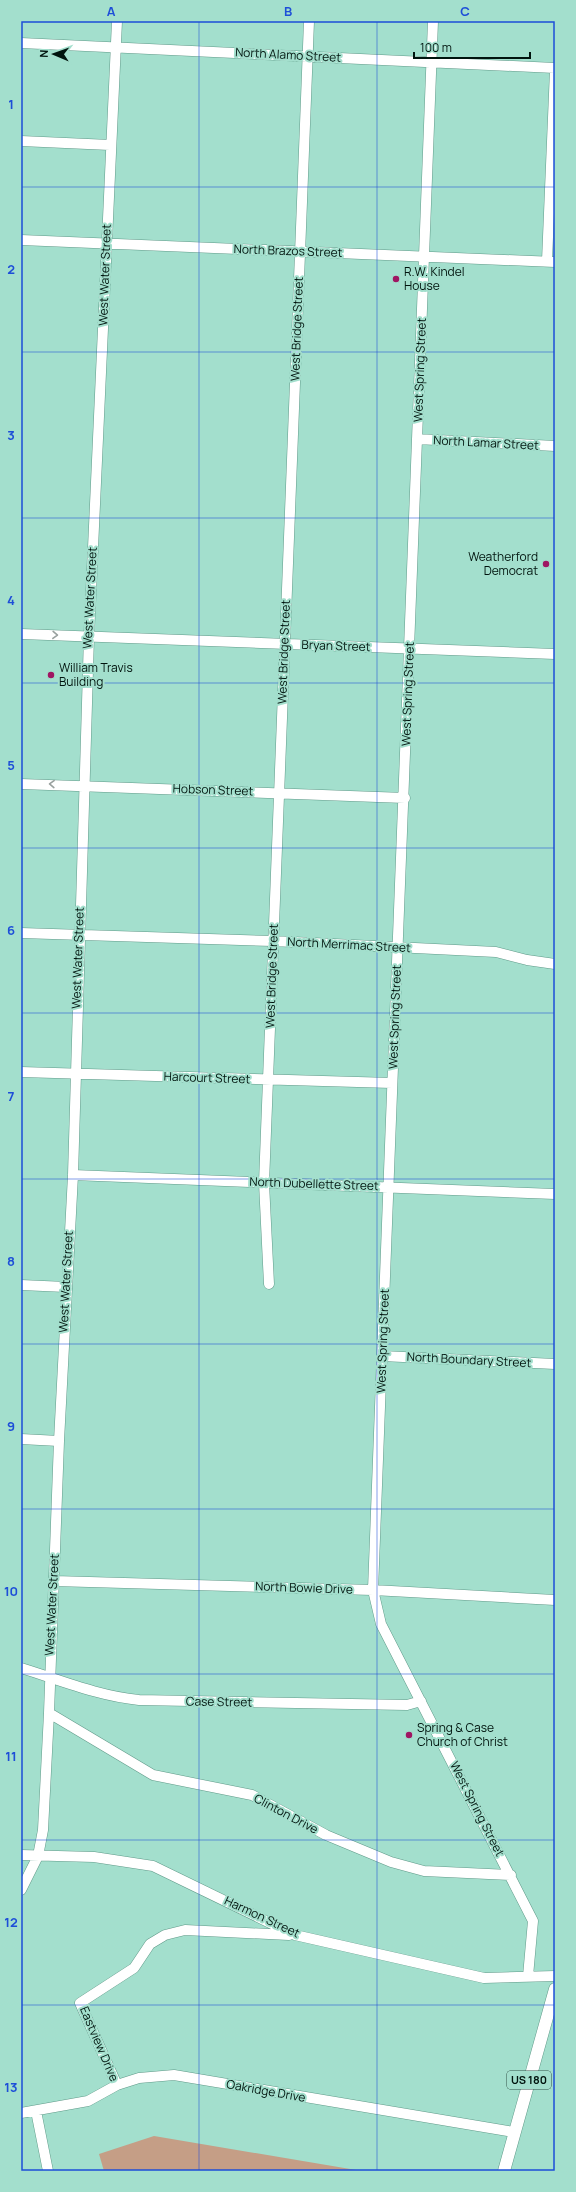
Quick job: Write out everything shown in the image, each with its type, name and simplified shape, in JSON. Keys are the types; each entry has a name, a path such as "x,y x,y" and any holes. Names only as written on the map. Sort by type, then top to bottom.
{"main road":[{"name":"US 180","path":"504,2171 555,1989"}],"street":[{"name":"West Water Street","path":"21,1890 38,1856 43,1830 49,1713 49,1677 59,1441 73,1174 88,636 116,21"},
{"name":"West Bridge Street","path":"269,1284 264,1183 309,21"},
{"name":"West Spring Street","path":"433,21 405,798 397,947 373,1590 381,1624 511,1875 533,1921 528,1976"},
{"name":"North Alamo Street","path":"21,43 115,46 555,69"},
{"path":"551,261 555,69"},
{"path":"21,141 110,145"},
{"name":"North Brazos Street","path":"21,240 551,261"},
{"name":"North Lamar Street","path":"417,439 555,446"},
{"name":"Bryan Street","path":"21,634 555,654"},
{"name":"Hobson Street","path":"21,784 83,785 405,798"},
{"name":"North Merrimac Street","path":"21,933 273,941 496,952 531,961 555,964"},
{"name":"Harcourt Street","path":"21,1072 392,1083"},
{"name":"North Dubellette Street","path":"73,1174 555,1194"},
{"path":"21,1285 66,1287"},
{"name":"North Boundary Street","path":"382,1356 555,1364"},
{"path":"21,1439 59,1441"},
{"name":"North Bowie Drive","path":"54,1580 373,1590 555,1600"},
{"name":"Case Street","path":"21,1668 115,1697 139,1700 406,1706 421,1701"},
{"name":"Clinton Drive","path":"49,1713 153,1775 252,1795 326,1835 391,1862 424,1872 511,1875"},
{"name":"Harmon Street","path":"21,1855 94,1857 153,1866 295,1935 484,1978 555,1976"},
{"name":"Eastview Drive","path":"117,2086 80,2003 134,1968 150,1944 165,1935 184,1930 295,1935"},
{"name":"Oakridge Drive","path":"21,2113 88,2101 117,2086 139,2078 174,2075 514,2132"},
{"path":"36,2111 48,2171"}],"shaded area":[{"path":"154,2136 362,2171 104,2171 99,2154"}],"place":[{"name":"R.W. Kindel House","path":"396,279"},
{"name":"Weatherford Democrat","path":"546,564"},
{"name":"William Travis Building","path":"51,675"},
{"name":"Spring & Case Church of Christ","path":"409,1735"}]}
